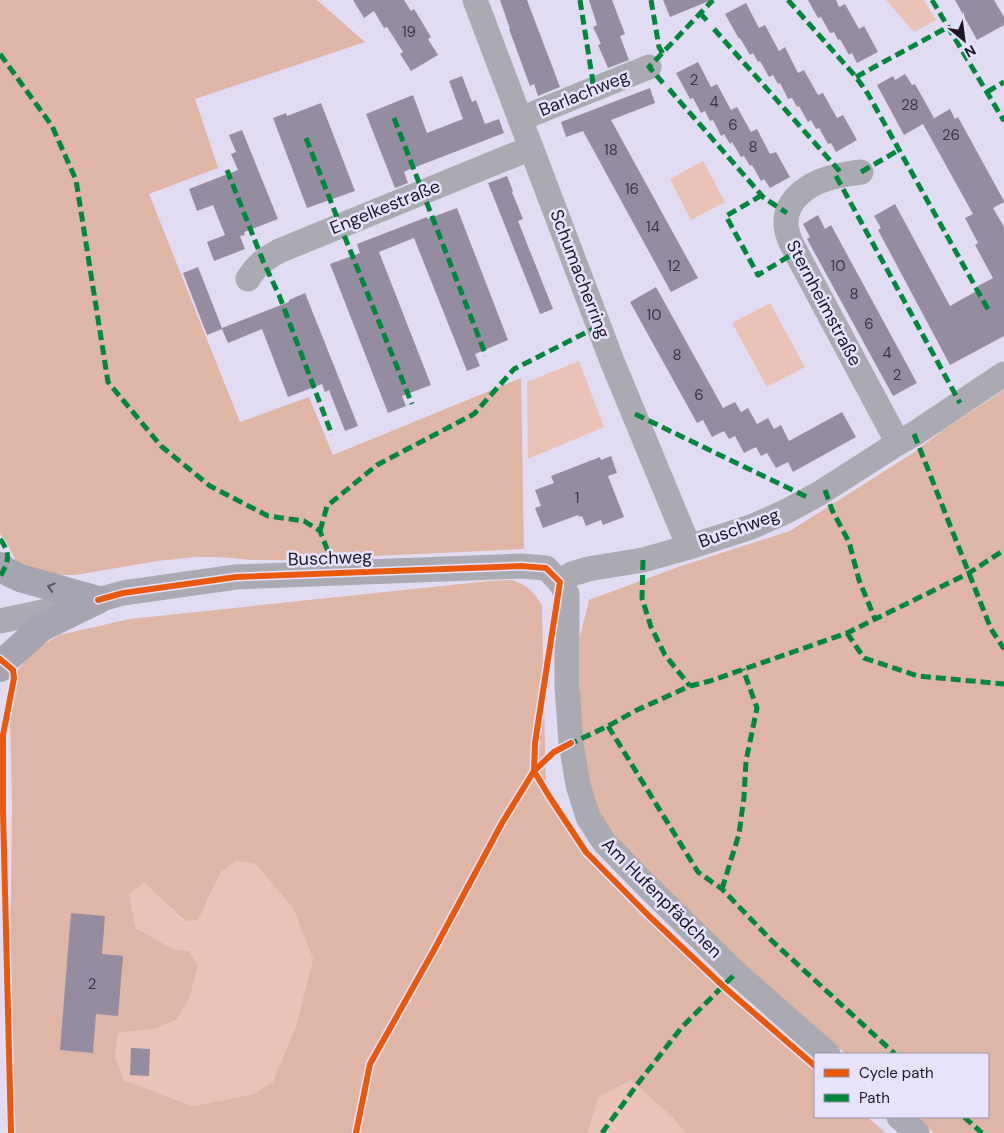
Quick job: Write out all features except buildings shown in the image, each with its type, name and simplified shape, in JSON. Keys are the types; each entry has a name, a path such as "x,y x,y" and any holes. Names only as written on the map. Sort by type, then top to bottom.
{"main road":[{"path":"0,566 20,578 98,600"},
{"path":"0,668 3,662 42,628 98,600"}],"street":[{"name":"Schumacherring","path":"475,0 612,361 688,547"},
{"name":"Barlachweg","path":"520,118 649,68"},
{"name":"Engelkestraße","path":"248,279 260,262 279,250 531,148"},
{"name":"Sternheimstraße","path":"861,172 836,176 818,182 798,194 786,213 786,226 791,243 898,443"},
{"name":"Buschweg","path":"0,621 123,593 236,577 521,566 546,568 560,582 572,574 588,569 644,560 688,547 751,526 785,512 820,493 914,434 1004,374"},
{"name":"Am Hufenpfädchen","path":"560,582 567,594 566,686 571,743 578,785 588,817 604,842 648,887 736,973 827,1053"},
{"path":"900,1118 917,1133"}],"shaded area":[{"path":"0,0 317,0 365,42 195,99 218,168 149,194 240,422 309,397 333,455 521,378 524,549 289,560 197,557 157,561 76,575 44,573 16,561 6,541 0,534"},
{"path":"886,0 924,0 936,20 914,32"},
{"path":"703,161 725,202 691,220 670,179"},
{"path":"770,303 805,367 767,387 732,323"},
{"path":"579,361 604,427 528,459 527,382"},
{"path":"1004,390 1004,1133 934,1133 917,1118 989,1118 989,1053 845,1053 680,907 623,849 603,822 589,786 580,731 580,636 589,600 678,567 790,531 913,453 943,430"},
{"path":"512,580 522,584 533,593 542,606 546,796 585,852 604,874 733,999 814,1070 814,1118 868,1118 886,1133 686,1133 673,1118 631,1080 598,1098 588,1133 8,1133 12,806 10,714 17,671 38,648 59,635 130,619 489,581","holes":["236,861 255,864 293,908 313,959 296,1026 273,1082 254,1094 193,1106 124,1080 115,1056 118,1033 154,1029 176,1020 189,999 198,965 189,951 173,949 136,928 129,894 144,883 185,921 198,920 221,872"]},
{"path":"236,861 255,864 293,908 313,959 296,1026 273,1083 254,1094 193,1106 124,1080 115,1056 118,1033 154,1029 189,951 173,949 136,928 129,894 144,883 184,921 207,903 221,872"},
{"path":"631,1080 673,1118 686,1133 588,1133 598,1098"}],"marked path":[{"path":"580,0 594,89"},
{"path":"651,0 659,47 663,54"},
{"path":"663,83 649,67 713,0"},
{"path":"788,0 856,77 868,94 990,313"},
{"path":"932,0 1004,121"},
{"path":"700,13 709,23"},
{"path":"856,77 948,27"},
{"path":"714,29 843,175"},
{"path":"0,54 52,126 76,180 108,382 161,446 210,486 268,516 304,521 320,531 329,554 332,573"},
{"path":"987,92 1004,82"},
{"path":"669,89 764,198 787,213"},
{"path":"394,118 486,356"},
{"path":"306,138 412,404"},
{"path":"861,172 899,150"},
{"path":"227,170 263,261 279,295 332,435"},
{"path":"836,176 960,403"},
{"path":"762,195 726,216 758,275 796,252"},
{"path":"320,531 327,506 377,465 474,414 514,369 599,326"},
{"path":"635,414 809,498"},
{"path":"914,434 991,629 1004,649"},
{"path":"825,490 832,510 849,542 859,580 875,619"},
{"path":"0,539 6,549 8,558 0,577"},
{"path":"568,745 690,686 710,681 847,633 969,573 1004,550"},
{"path":"643,560 642,598 651,627 665,655 690,686"},
{"path":"847,633 864,658 918,676 1004,684"},
{"path":"722,889 739,834 746,761 757,708 743,669"},
{"path":"608,726 698,872 722,889 771,940 894,1053"},
{"path":"602,1133 682,1027 736,973"},
{"path":"965,1118 982,1133"}],"cycle path":[{"path":"98,600 123,593 236,577 521,566 546,568 560,582 535,743 534,771 586,852 648,915 723,986 814,1065"},
{"path":"0,659 13,670 14,678 3,735 3,811 11,1133"},
{"path":"356,1133 370,1064 502,823 534,771 554,752 571,743"}]}
